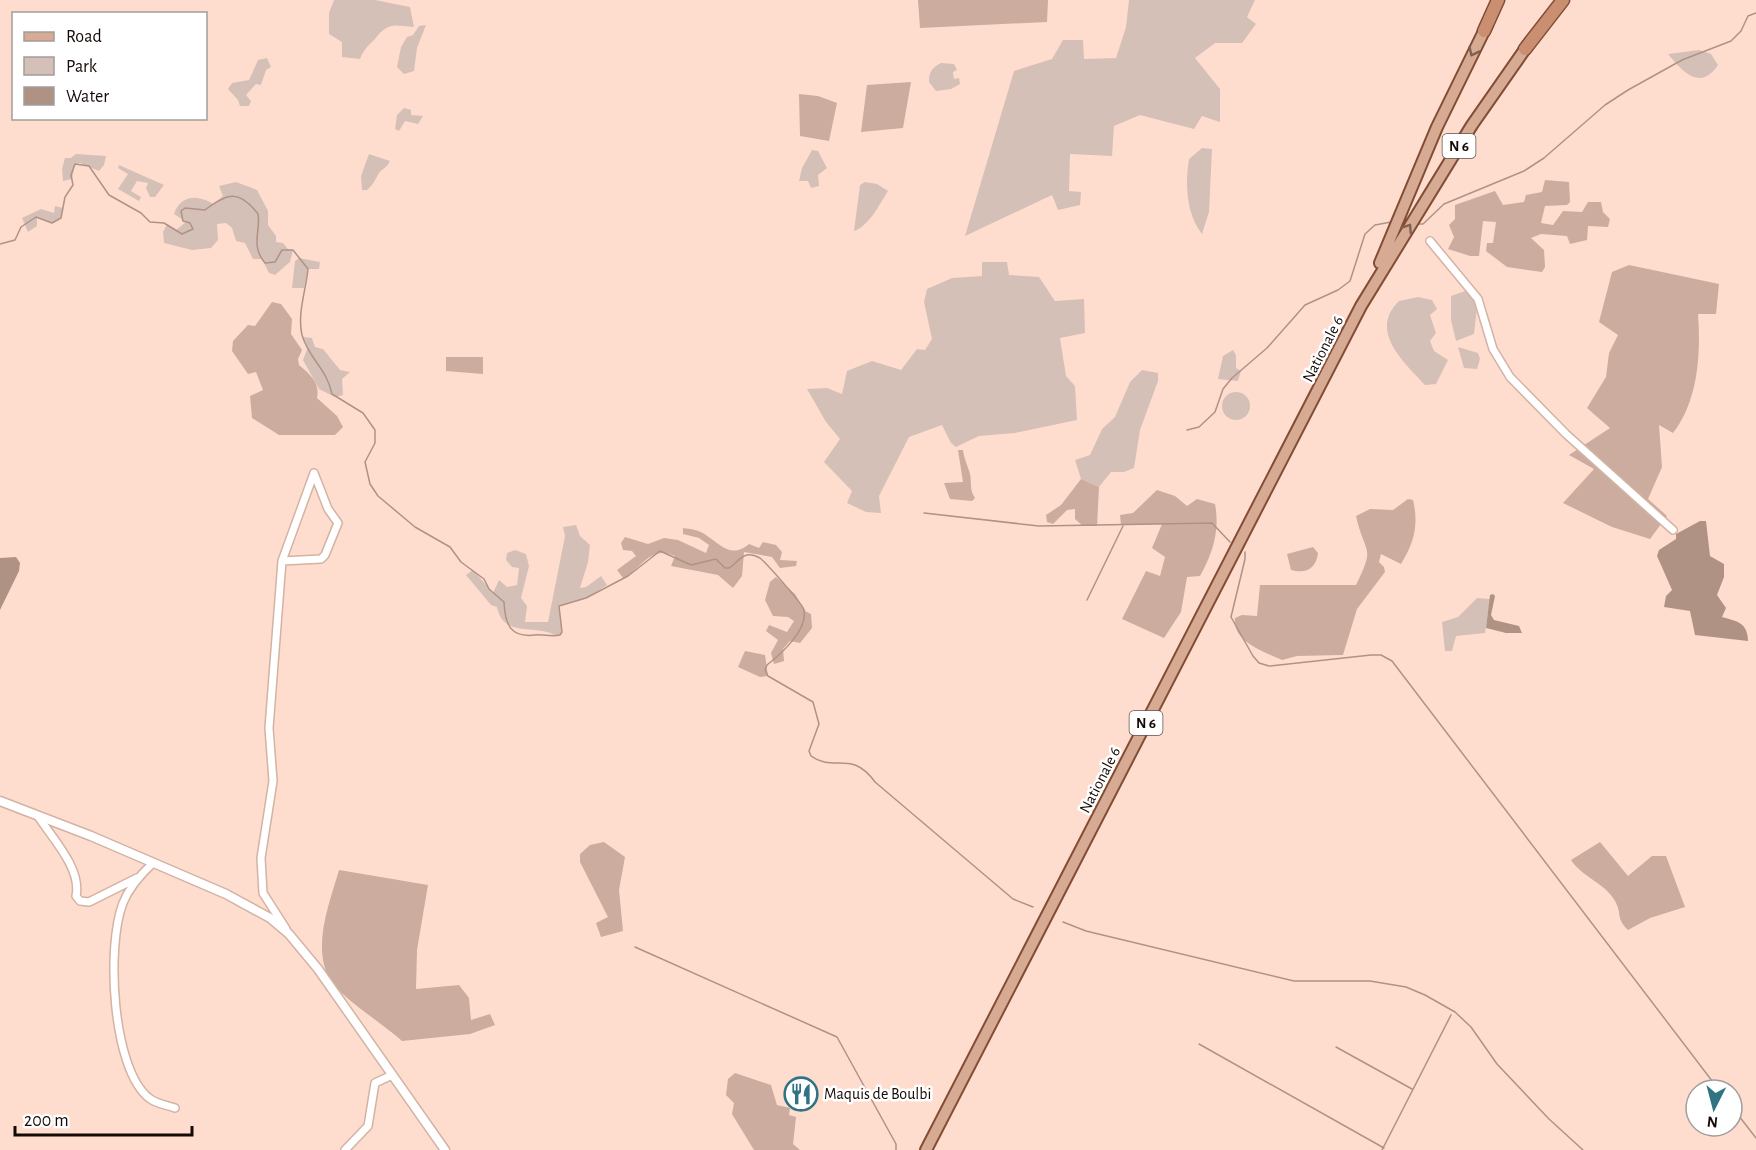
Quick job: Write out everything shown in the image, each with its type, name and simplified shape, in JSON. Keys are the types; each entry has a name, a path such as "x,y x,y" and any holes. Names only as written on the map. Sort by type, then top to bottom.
{"highway":[{"path":"1484,31 1499,0"},
{"path":"1525,49 1563,0"}],"main road":[{"name":"Nationale 6","path":"1366,296 1472,125 1558,0"},
{"name":"Nationale 6","path":"926,1150 1366,296 1437,127 1484,31"}],"street":[{"path":"1430,241 1478,299 1493,349 1510,377 1566,434 1673,530"},
{"path":"282,561 321,559 325,555 338,523 328,509 314,473 282,561 269,728 273,781 260,877 263,892 289,934 318,969 445,1150"},
{"path":"0,801 226,894 270,918 289,934"},
{"path":"38,816 71,867 78,888 76,896 80,901 89,902 139,877"},
{"path":"153,863 139,877 123,903 119,918 113,961 116,1014 126,1062 141,1090 151,1100 175,1108"},
{"path":"345,1150 368,1126 375,1083 392,1075"}],"green space":[{"path":"334,0 375,0 410,7 414,27 396,25 388,27 366,48 360,59 342,57 342,42 329,34 329,13"},
{"path":"1129,0 1255,0 1247,17 1256,24 1242,43 1215,43 1195,58 1220,89 1220,122 1202,116 1194,129 1140,115 1114,126 1112,156 1070,154 1069,191 1081,192 1080,205 1058,210 1052,195 965,236 1014,71 1052,59 1063,40 1083,40 1084,59 1116,58 1126,27"},
{"path":"426,25 417,48 414,71 404,74 397,67 401,47 407,37 413,35 419,26"},
{"path":"1699,50 1711,54 1718,65 1705,77 1691,76 1668,54"},
{"path":"267,58 271,67 266,70 261,85 256,84 246,95 251,101 249,106 240,106 238,100 228,89 232,83 249,80 258,60"},
{"path":"941,63 954,64 957,70 953,72 954,79 959,78 960,84 951,89 936,91 929,82 930,72"},
{"path":"404,108 411,110 411,115 423,116 418,124 405,121 399,131 395,129 397,115"},
{"path":"1202,148 1212,149 1209,212 1202,234 1190,208 1187,178 1189,159"},
{"path":"812,150 818,151 827,168 818,175 819,186 811,188 808,181 799,181 802,168"},
{"path":"76,154 106,156 104,165 99,171 80,163 75,164 72,179 63,181 62,169 65,158 71,158"},
{"path":"369,154 390,161 369,188 362,190 361,176"},
{"path":"119,165 164,185 155,197 150,197 146,188 148,183 137,181 131,191 141,197 139,201 118,189 128,174 118,168"},
{"path":"236,182 257,190 268,211 268,225 276,236 276,242 283,243 288,249 293,250 290,262 275,275 269,273 262,259 253,259 245,243 236,241 232,228 226,223 217,224 218,240 211,248 192,250 164,243 163,232 167,224 176,230 186,222 174,214 181,203 190,198 196,198 213,204 223,196 219,186"},
{"path":"865,182 877,184 888,191 869,220 854,231 860,185"},
{"path":"55,206 63,208 61,218 52,223 37,217 37,226 28,232 22,218 41,209 54,213"},
{"path":"299,258 320,262 319,269 308,269 304,288 292,288 295,261"},
{"path":"982,262 1007,262 1009,275 1039,277 1055,301 1084,299 1085,333 1060,338 1066,376 1075,386 1077,420 1015,433 979,436 956,447 951,443 942,425 909,437 879,496 881,513 866,512 847,503 852,491 824,462 840,439 826,422 807,389 827,388 842,394 847,371 872,361 901,370 917,349 925,350 932,339 924,302 927,289 952,278 982,276"},
{"path":"1465,291 1478,299 1474,334 1456,341 1451,320 1451,296"},
{"path":"1418,297 1432,300 1437,309 1430,315 1436,333 1430,341 1434,351 1448,360 1436,384 1425,385 1399,356 1388,335 1387,324 1390,312 1399,301"},
{"path":"303,337 312,338 315,347 323,349 340,370 350,372 342,379 343,395 335,397 319,389 303,360 308,347"},
{"path":"1458,347 1478,353 1480,359 1477,369 1464,368"},
{"path":"1233,350 1236,355 1236,368 1241,371 1238,381 1218,379 1223,356"},
{"path":"1142,370 1158,373 1158,381 1140,430 1134,468 1124,472 1111,472 1099,487 1081,479 1075,460 1090,455 1102,429 1115,417 1130,382"},
{"path":"1236,392 1246,396 1250,406 1246,416 1236,420 1226,416 1222,406 1226,396"},
{"path":"576,525 580,536 590,545 588,562 580,588 586,587 601,576 607,585 586,598 559,606 562,632 560,635 516,628 504,622 497,607 491,605 466,575 473,570 493,593 499,580 507,587 517,585 519,568 512,567 506,560 507,553 515,550 526,554 529,566 521,598 527,606 525,622 548,622 565,536 563,527"},
{"path":"1477,598 1490,599 1485,633 1456,636 1452,651 1445,651 1442,622 1458,617"}],"shaded area":[{"path":"918,0 1048,0 1047,22 920,28"},
{"path":"911,82 903,128 861,132 867,85"},
{"path":"799,94 818,96 837,103 829,141 800,136"},
{"path":"1545,180 1569,182 1570,202 1567,205 1545,206 1541,223 1553,225 1563,211 1582,212 1588,202 1601,202 1603,212 1610,219 1608,227 1588,226 1587,240 1570,244 1567,236 1541,234 1531,238 1544,250 1545,267 1542,272 1507,267 1486,251 1487,243 1493,243 1496,222 1483,221 1479,256 1470,256 1448,249 1454,237 1449,225 1455,219 1455,205 1495,191 1503,205 1524,202 1526,195 1542,192"},
{"path":"1629,265 1719,284 1716,314 1698,314 1698,361 1688,407 1673,433 1659,425 1662,467 1648,499 1667,516 1650,539 1612,527 1563,503 1594,469 1569,455 1610,428 1587,408 1606,377 1609,353 1618,335 1599,322 1612,272"},
{"path":"272,302 281,304 292,319 291,334 302,350 298,359 299,365 314,380 318,393 317,398 337,416 343,427 335,435 279,435 252,418 250,396 263,390 256,372 248,374 232,351 233,341 248,325 255,326"},
{"path":"446,357 483,357 483,374 446,371"},
{"path":"958,450 963,450 970,474 971,489 975,498 972,501 950,499 944,483 963,482"},
{"path":"1081,479 1099,487 1097,526 1083,526 1075,519 1075,509 1067,510 1053,524 1047,522 1046,515 1061,505"},
{"path":"1157,490 1175,496 1187,506 1197,499 1215,504 1217,523 1209,559 1200,576 1187,577 1181,612 1164,638 1122,619 1146,571 1160,576 1165,557 1152,548 1162,524 1121,525 1120,515 1133,513"},
{"path":"1408,499 1413,500 1415,509 1414,534 1409,549 1401,564 1381,554 1379,562 1385,572 1357,609 1343,655 1297,656 1282,660 1259,650 1239,634 1235,626 1235,618 1242,615 1257,616 1260,585 1356,585 1366,563 1367,550 1356,516 1370,509 1393,510"},
{"path":"683,528 701,532 731,550 743,548 749,544 759,548 763,542 776,545 782,552 780,560 797,561 796,566 780,568 772,557 744,552 742,576 733,588 718,575 671,566 675,556 667,553 649,557 623,578 617,570 636,556 632,551 623,550 621,543 625,537 648,544 664,538 678,540 706,553 709,545 699,538 683,534"},
{"path":"1313,547 1318,553 1313,566 1306,571 1291,570 1287,554"},
{"path":"776,577 795,594 805,611 811,614 812,628 800,643 790,641 783,649 784,661 774,664 771,653 778,640 766,631 769,625 787,632 794,621 788,617 773,616 765,600 770,582"},
{"path":"745,651 765,655 768,676 760,677 738,667"},
{"path":"604,842 625,857 619,890 623,931 601,937 596,923 608,917 580,862 580,854 590,845"},
{"path":"1600,842 1628,876 1652,856 1666,856 1685,907 1650,918 1628,930 1620,919 1615,901 1571,860"},
{"path":"339,870 428,885 417,950 416,989 459,985 469,998 471,1020 490,1014 495,1025 470,1034 402,1041 340,992 327,972 322,944 326,913"},
{"path":"735,1073 771,1085 777,1105 790,1108 789,1115 796,1117 793,1144 800,1150 754,1150 732,1114 734,1103 726,1095 728,1079"}],"water":[{"path":"1700,521 1706,521 1710,556 1724,564 1724,577 1717,595 1726,608 1722,617 1741,624 1746,630 1748,641 1695,635 1690,611 1664,607 1666,596 1672,590 1657,556 1659,550 1676,539 1676,534"},
{"path":"16,557 20,563 19,571 0,610 0,558"},
{"path":"1490,595 1495,596 1491,615 1494,620 1519,626 1522,633 1506,633 1486,628"}],"waterway":[{"path":"1418,224 1423,224 1444,204 1524,171 1544,158 1605,105 1628,90 1682,60 1731,41 1741,31 1748,16 1756,13"},
{"path":"0,244 15,240 21,227 36,217 52,223 61,218 65,197 73,185 71,175 75,164 89,166 109,195 141,213 150,222 164,223 182,234 193,229 190,223 183,221 181,211 185,208 205,210 220,200 233,196 245,200 258,214 257,244 265,263 275,262 282,250 293,250 308,269 301,310 302,335 330,385 332,394 363,413 375,430 375,443 365,462 370,484 378,496 415,527 450,547 461,562 484,579 489,589 504,602 506,617 514,632 527,635 560,635 562,632 559,606 586,598 628,576 660,551 691,565 716,559 725,568 731,567 744,556 752,555 760,558 804,610 804,618 798,633 786,648 767,665 765,670 768,676 813,702 819,724 809,751 811,756 828,763 858,766 1013,899 1033,907"},
{"path":"1187,430 1199,427 1215,412 1223,389 1232,378 1267,348 1305,305 1338,290 1350,281 1365,234 1375,225 1391,222"},
{"path":"924,513 1039,526 1212,523 1230,542"},
{"path":"1087,600 1123,526"},
{"path":"1245,552 1231,617 1259,663 1269,666 1371,655 1381,655 1392,661 1710,1078"},
{"path":"1063,922 1086,931 1294,981 1370,981 1406,987 1425,995 1455,1012 1471,1027 1497,1064 1549,1119 1583,1150"},
{"path":"635,947 837,1037 896,1144 896,1150"},
{"path":"1382,1150 1451,1015"},
{"path":"1199,1044 1384,1148"},
{"path":"1336,1047 1412,1089"},
{"path":"1744,1122 1756,1138"}],"place":[{"name":"Maquis de Boulbi","path":"801,1094"}]}
